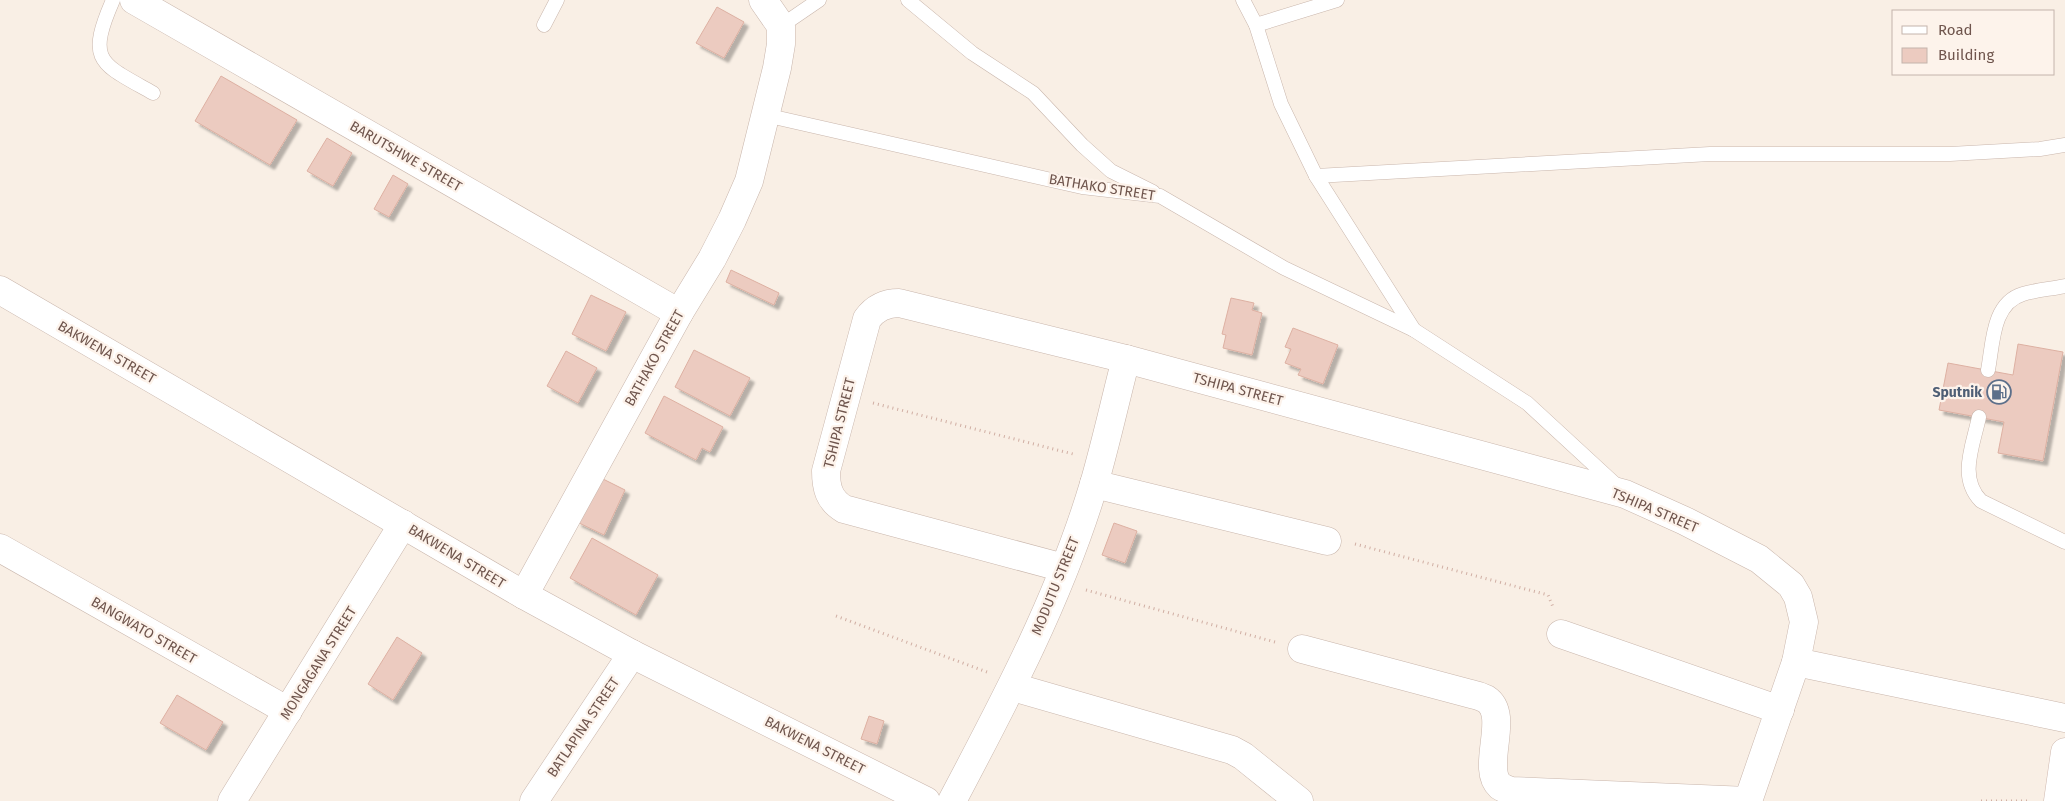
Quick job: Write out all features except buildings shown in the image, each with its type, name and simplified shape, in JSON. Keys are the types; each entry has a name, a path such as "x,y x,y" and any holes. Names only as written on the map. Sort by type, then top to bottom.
{"street":[{"name":"BARUTSHWE STREET","path":"134,0 679,313"},
{"path":"763,0 781,26"},
{"name":"BATHAKO STREET","path":"524,595 732,220 749,181 777,68 781,44 781,26"},
{"name":"BAKWENA STREET","path":"0,290 524,595 632,654 926,801"},
{"name":"TSHIPA STREET","path":"1061,575 844,509 836,504 828,492 826,471 867,319 877,308 888,304 899,304 1126,359 1625,494 1685,521 1759,559 1791,586 1798,597 1804,622 1796,662 1748,801"},
{"name":"MODUTU STREET","path":"952,801 1014,685 1061,575 1097,472 1126,359"},
{"path":"1097,472 1327,541"},
{"name":"MONGAGANA STREET","path":"232,801 403,524"},
{"name":"BANGWATO STREET","path":"0,548 288,712"},
{"path":"1561,634 1780,710"},
{"path":"1302,649 1486,699 1492,706 1496,718 1493,774 1500,787 1511,791 1748,801"},
{"name":"BATLAPINA STREET","path":"534,801 632,654"},
{"path":"1796,662 2065,718"},
{"path":"1014,685 1232,750 1243,756 1299,801"},
{"path":"2058,801 2065,752"}],"lane":[{"path":"112,0 100,33 99,45 101,56 113,70 153,93"},
{"path":"544,25 557,0"},
{"path":"781,26 819,0"},
{"path":"908,0 972,53 1033,93 1082,145 1111,170 1160,196"},
{"path":"1243,0 1256,25 1281,104 1316,176 1414,330"},
{"path":"1256,25 1337,0"},
{"name":"BATHAKO STREET","path":"764,115 1082,187 1160,196 1284,268 1414,330 1527,402 1625,494"},
{"path":"1316,176 1710,154 1950,154 2040,149 2065,145"},
{"path":"1988,370 1998,316 2004,305 2023,294 2065,286"},
{"path":"1979,417 1967,474 1974,494 1981,501 2065,542"}],"path":[{"path":"846,396 1097,472"},
{"path":"1327,541 1346,541 1548,594 1561,634"},
{"path":"1061,575 1302,649"},
{"path":"836,616 1014,685"},
{"path":"1981,801 2058,801"}],"place":[{"name":"Sputnik","path":"1999,392"}]}
